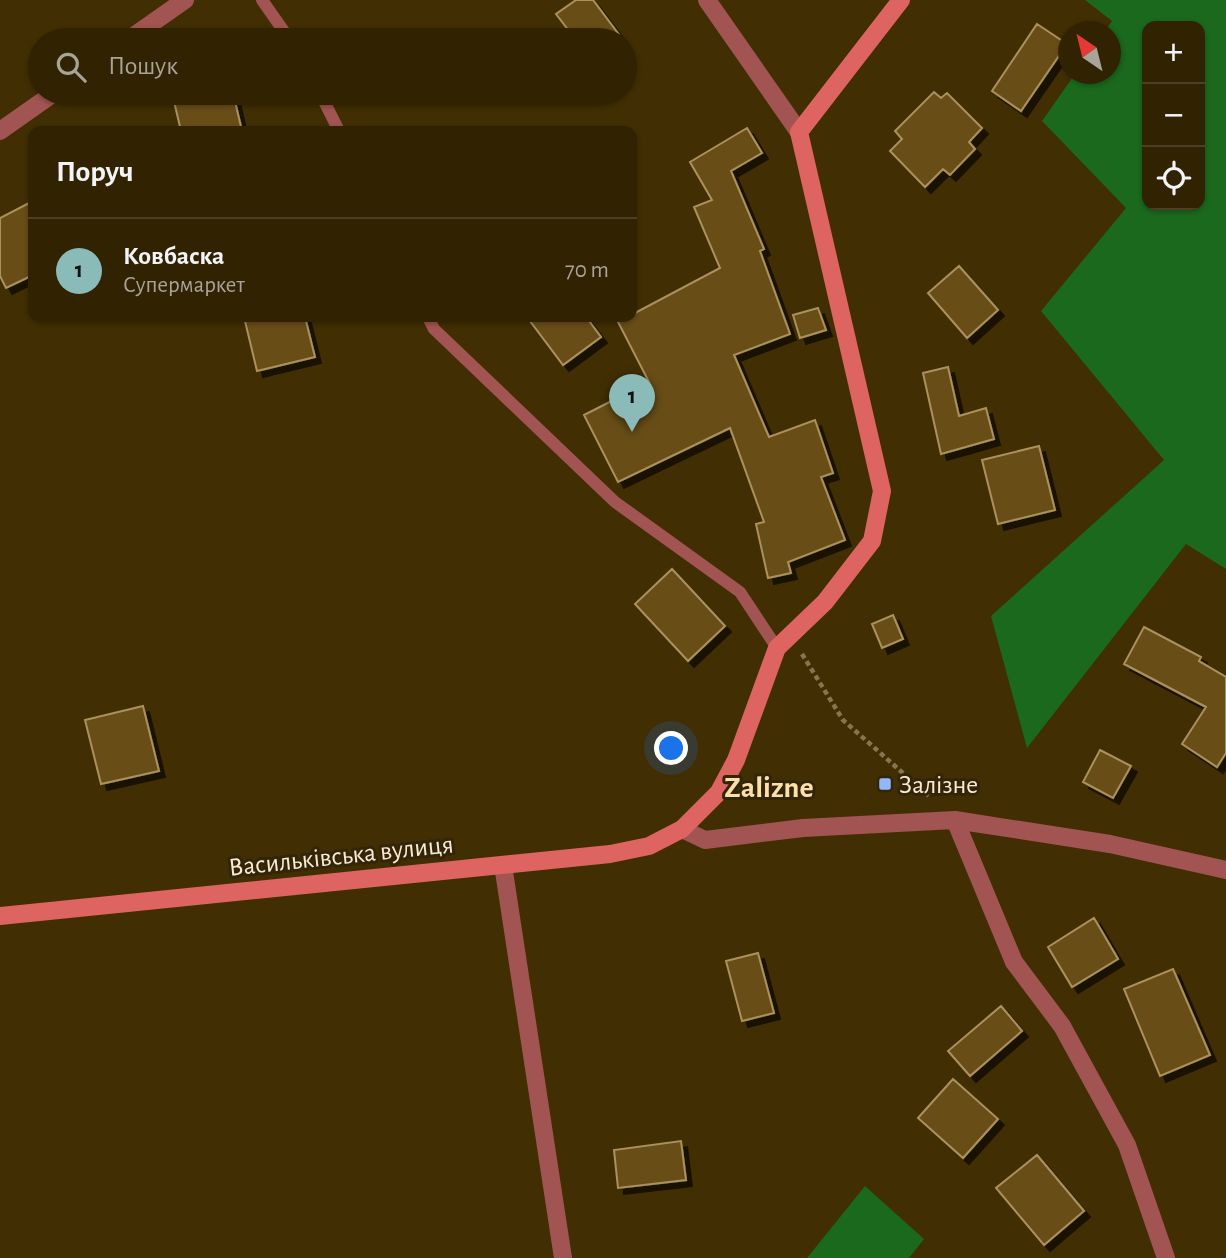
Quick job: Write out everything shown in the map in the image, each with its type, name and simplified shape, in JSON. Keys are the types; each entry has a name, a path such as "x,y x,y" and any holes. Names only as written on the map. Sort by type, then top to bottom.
{"street":[{"path":"145,28 185,0"},
{"path":"707,0 799,132 882,491 872,541 825,602 784,641"},
{"path":"799,132 901,0"},
{"path":"0,131 37,105"},
{"name":"Васильківська вулиця","path":"0,916 610,854 649,846 682,829 719,792 736,760 784,641"},
{"path":"955,820 1014,962 1062,1026 1127,1144 1166,1258"},
{"path":"682,829 694,838 705,840 803,828 955,820 1110,844 1226,870"},
{"path":"503,865 564,1258"}],"lane":[{"path":"262,0 282,28"},
{"path":"326,105 336,126"},
{"path":"430,322 434,329 615,502 740,592 784,641"}],"path":[{"path":"784,641 843,720 955,820"}],"green space":[{"path":"1085,0 1226,0 1226,569 1186,544 1027,748 991,616 1164,460 1041,311 1126,208 1042,121 1068,84 1121,84 1121,21 1112,21"},
{"path":"865,1186 924,1239 909,1258 807,1258"}],"building":[{"path":"576,0 593,0 614,28 567,28 556,14"},
{"path":"1037,24 1058,38 1058,57 1021,111 992,91"},
{"path":"934,92 941,98 947,93 982,128 969,142 975,149 950,175 943,169 925,187 890,151 902,139 895,131"},
{"path":"175,105 236,105 241,126 180,126"},
{"path":"747,128 762,153 731,171 764,249 760,251 790,334 734,355 769,437 815,420 833,473 821,477 845,540 788,562 791,573 768,578 756,524 764,522 730,428 618,482 584,415 649,382 618,322 637,322 637,312 720,268 694,207 712,200 690,162"},
{"path":"28,204 28,277 6,288 0,276 0,218"},
{"path":"959,266 998,310 967,338 928,293"},
{"path":"818,308 826,330 800,338 793,315"},
{"path":"245,322 306,322 315,357 257,371"},
{"path":"531,322 590,322 601,337 563,365"},
{"path":"948,367 959,416 986,408 994,439 941,454 923,373"},
{"path":"1039,446 1055,510 998,524 982,460"},
{"path":"672,569 725,626 688,661 635,604"},
{"path":"893,615 903,639 882,648 872,624"},
{"path":"1144,627 1201,657 1199,661 1226,677 1226,753 1217,767 1182,744 1206,707 1124,664"},
{"path":"143,706 159,771 101,784 85,720"},
{"path":"1100,750 1131,766 1113,798 1083,782"},
{"path":"1094,918 1118,959 1072,987 1048,947"},
{"path":"758,953 774,1013 742,1021 726,961"},
{"path":"1173,969 1210,1055 1160,1076 1124,989"},
{"path":"1001,1006 1022,1031 970,1076 948,1051"},
{"path":"953,1079 998,1119 963,1158 918,1118"},
{"path":"681,1141 686,1180 618,1188 614,1150"},
{"path":"1037,1155 1084,1211 1044,1245 996,1188"}],"place":[{"name":"Ковбаска","path":"632,432"},
{"name":"Залізне","path":"885,784"}],"district":[{"name":"Zalizne","path":"769,787"}]}
